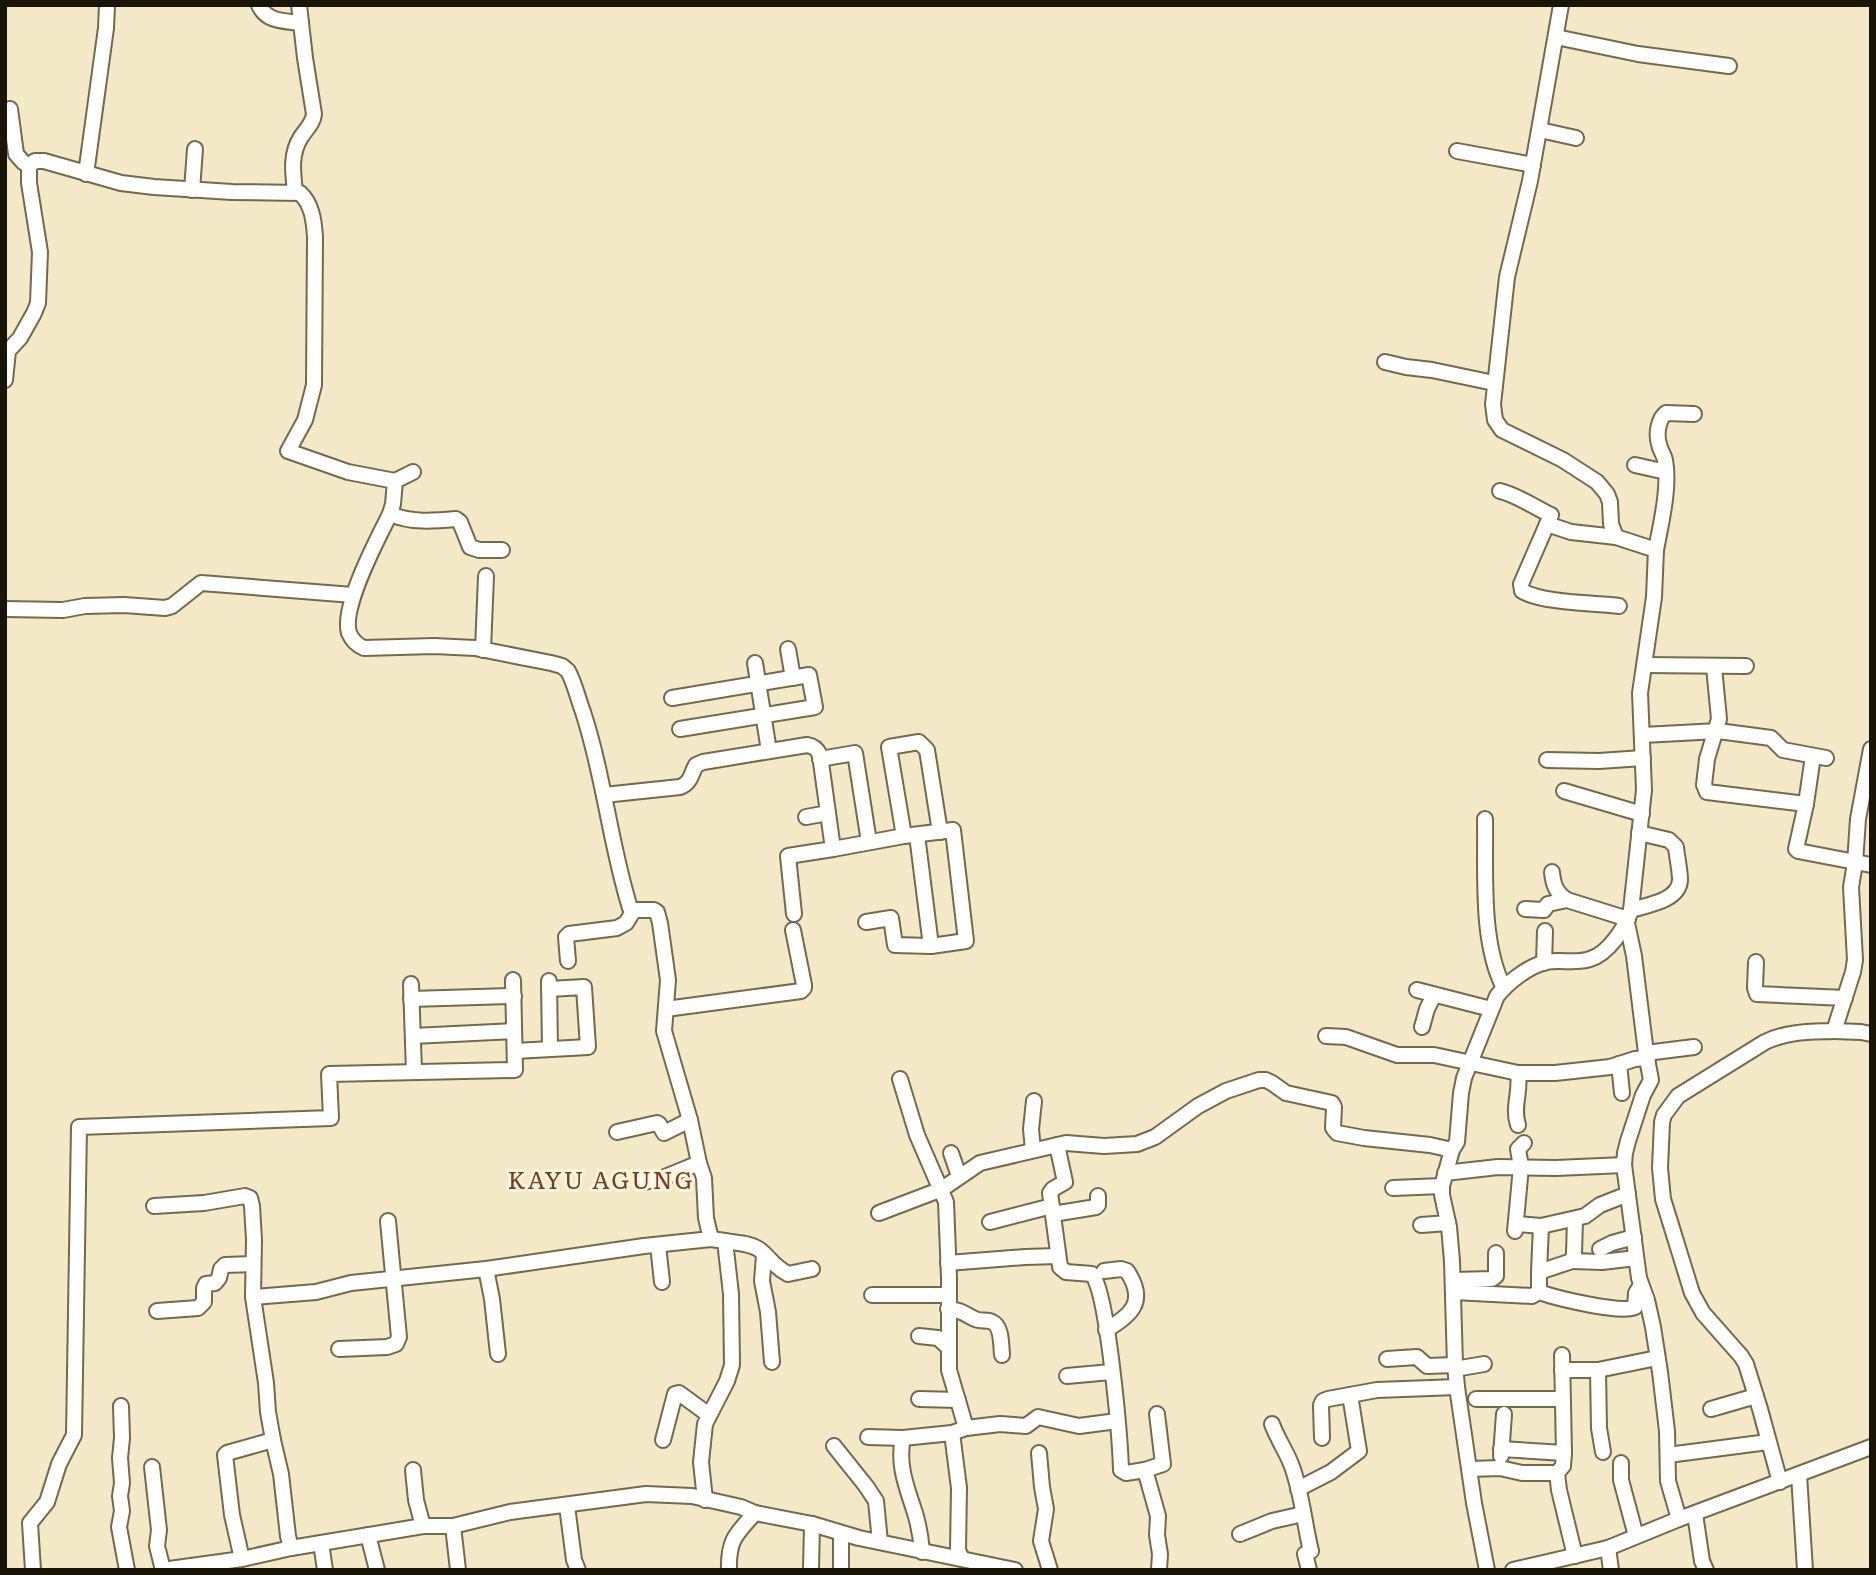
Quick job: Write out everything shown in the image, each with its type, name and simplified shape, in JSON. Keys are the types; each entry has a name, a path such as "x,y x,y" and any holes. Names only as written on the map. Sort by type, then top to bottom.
{"street":[{"path":"86,174 107,5"},
{"path":"258,5 261,12 271,18 301,23"},
{"path":"295,192 292,164 294,149 313,120 314,114 299,5"},
{"path":"1561,5 1540,130 1507,277 1494,383 1494,414 1502,430 1563,460 1597,482 1610,502 1611,524 1616,537"},
{"path":"1556,37 1638,54 1729,66"},
{"path":"10,110 16,154 29,166"},
{"path":"1540,130 1576,138"},
{"path":"192,190 195,149"},
{"path":"1457,150 1533,165"},
{"path":"5,380 7,352 20,338 38,303 40,252 29,183 29,166 35,160 121,183 192,190 295,192 306,199 314,221 314,385 305,419 288,451 348,472 395,481 413,472"},
{"path":"1385,362 1494,383"},
{"path":"1679,1519 1668,1481 1667,1431 1657,1358 1647,1300 1636,1258 1624,1165 1628,1141 1643,1095 1651,1080 1629,917 1644,790 1640,693 1654,597 1656,550 1666,472 1664,457 1657,442 1661,417 1665,413 1695,414"},
{"path":"1635,465 1666,472"},
{"path":"395,481 390,514 353,595 348,629 357,645 363,649 435,646 483,650 566,668 587,726 630,908 657,912 668,980 664,1031 704,1178 706,1218 718,1240 732,1294 732,1364 727,1381 705,1424 701,1462 705,1500"},
{"path":"1500,491 1551,515 1521,584 1522,591 1566,601 1619,606"},
{"path":"390,514 417,521 456,519 460,522 470,547 479,550 502,550"},
{"path":"1547,524 1571,532 1616,537 1656,550"},
{"path":"483,650 486,576"},
{"path":"5,609 63,610 113,605 165,608 172,606 201,583 353,595"},
{"path":"788,649 793,678"},
{"path":"755,663 769,751"},
{"path":"1645,665 1746,666"},
{"path":"1714,667 1719,719 1704,778 1707,792 1806,804"},
{"path":"672,698 810,675 815,707 680,729"},
{"path":"1643,735 1714,732 1771,738 1783,750 1820,757 1796,849 1871,865"},
{"path":"931,946 911,836 889,747 919,742 927,750 940,832"},
{"path":"604,794 680,787 690,781 696,765 703,762 807,745 818,749 833,849"},
{"path":"1834,1031 1846,998 1855,960 1851,887 1858,819 1871,749"},
{"path":"820,759 855,753 869,842"},
{"path":"1547,760 1643,758"},
{"path":"1564,791 1642,814"},
{"path":"806,817 828,813"},
{"path":"1485,819 1487,929 1494,968 1504,988"},
{"path":"794,914 788,856 953,830 966,941 931,946 895,944 891,918 866,922"},
{"path":"1487,1570 1457,1387 1454,1286 1443,1179 1457,1142 1461,1093 1469,1063 1497,996 1504,988 1544,962 1578,961 1596,957 1617,937 1629,917 1677,891 1680,882 1673,842 1639,833"},
{"path":"1552,872 1557,891 1567,900 1629,917"},
{"path":"1525,909 1544,910 1548,904 1567,900"},
{"path":"568,961 566,937 569,934 617,928 626,923 634,910"},
{"path":"666,1009 801,991 804,985 793,930"},
{"path":"1544,962 1545,931"},
{"path":"1756,962 1757,994 1846,998"},
{"path":"33,1570 30,1523 47,1502 59,1464 74,1435 79,1127 331,1118 329,1074 515,1070 513,980"},
{"path":"411,984 414,1072"},
{"path":"515,1051 588,1047 584,987 549,985 550,1049"},
{"path":"1417,990 1491,1009"},
{"path":"1422,1027 1434,995"},
{"path":"411,999 514,996"},
{"path":"413,1036 514,1031"},
{"path":"1780,1482 1746,1364 1703,1313 1692,1293 1663,1199 1660,1168 1662,1122 1678,1096 1776,1037 1792,1032 1861,1031 1871,1034"},
{"path":"1326,1036 1346,1037 1397,1055 1434,1055 1518,1073 1555,1073 1610,1067 1647,1056 1694,1047"},
{"path":"1619,1064 1622,1093"},
{"path":"1518,1073 1520,1084 1515,1111 1518,1125"},
{"path":"900,1079 917,1135 942,1189 947,1209 948,1347 949,1370 958,1400 959,1431 953,1451 959,1488 958,1550 962,1559"},
{"path":"879,1213 942,1189 980,1163 1057,1144 1104,1146 1138,1143 1155,1137 1198,1106 1226,1091 1259,1080 1266,1080 1286,1093 1332,1103 1335,1107 1333,1128 1337,1133 1452,1150"},
{"path":"1033,1150 1031,1137 1034,1101"},
{"path":"617,1132 658,1123 664,1133 690,1120"},
{"path":"1524,1143 1518,1149 1521,1167 1516,1228 1541,1226 1585,1216 1600,1205 1628,1194"},
{"path":"1057,1144 1065,1180 1064,1184 1051,1191 1058,1256 1062,1270 1094,1276 1106,1330 1121,1470 1126,1473 1163,1464 1157,1414"},
{"path":"951,1153 959,1176"},
{"path":"642,1182 699,1163"},
{"path":"1393,1188 1498,1167 1624,1165"},
{"path":"154,1206 204,1203 246,1196 252,1206 253,1297 291,1548"},
{"path":"990,1222 1052,1210 1096,1207 1098,1196"},
{"path":"1572,1261 1575,1219"},
{"path":"339,1349 387,1347 396,1344 399,1337 388,1221"},
{"path":"1421,1225 1448,1223"},
{"path":"1539,1292 1541,1226"},
{"path":"1600,1249 1634,1237"},
{"path":"253,1297 316,1292 351,1283 718,1240 760,1250 774,1265 788,1274 813,1269"},
{"path":"658,1245 662,1282"},
{"path":"1454,1286 1496,1276 1496,1253"},
{"path":"764,1255 762,1281 768,1312 772,1362"},
{"path":"948,1263 1058,1256"},
{"path":"1539,1272 1572,1261 1602,1262 1636,1258"},
{"path":"157,1311 198,1308 204,1302 206,1284 215,1283 225,1265 253,1264"},
{"path":"486,1269 498,1354"},
{"path":"1104,1271 1127,1271 1135,1293 1133,1310 1122,1321 1106,1330"},
{"path":"1454,1286 1532,1296 1539,1292 1629,1310 1634,1307 1636,1293 1641,1284"},
{"path":"872,1295 948,1302 977,1320 990,1320 1000,1333 1002,1355"},
{"path":"919,1336 938,1338 948,1347"},
{"path":"1387,1359 1417,1356 1427,1366 1484,1364"},
{"path":"1575,1556 1557,1473 1563,1466 1564,1453 1562,1362 1598,1370 1657,1358"},
{"path":"1598,1370 1599,1428 1603,1452"},
{"path":"1067,1376 1111,1372"},
{"path":"1322,1438 1323,1401 1415,1387 1457,1387"},
{"path":"663,1440 674,1394 679,1393 709,1415"},
{"path":"1298,1489 1331,1472 1359,1451 1350,1395"},
{"path":"1711,1409 1756,1396"},
{"path":"919,1399 958,1400"},
{"path":"1476,1399 1562,1399"},
{"path":"121,1406 122,1511 119,1527 127,1570"},
{"path":"1500,1468 1504,1414"},
{"path":"868,1437 903,1437 1000,1424 1026,1426 1038,1417 1079,1426 1117,1421"},
{"path":"1272,1424 1292,1465 1298,1489 1311,1551 1305,1554 1308,1570"},
{"path":"903,1437 902,1474 915,1514 922,1552"},
{"path":"250,1561 232,1515 225,1455 273,1440"},
{"path":"1668,1455 1768,1441"},
{"path":"834,1446 876,1502 880,1542"},
{"path":"1513,1570 1608,1548 1871,1447"},
{"path":"1502,1449 1564,1453"},
{"path":"1040,1453 1046,1508 1041,1541 1050,1570"},
{"path":"1621,1463 1621,1480 1636,1536"},
{"path":"152,1467 159,1530 157,1546 162,1570 250,1561 291,1548 424,1526 453,1526 510,1512 646,1494 692,1496 922,1552 1015,1570"},
{"path":"1470,1469 1500,1468 1557,1473"},
{"path":"413,1470 416,1500 424,1526"},
{"path":"1145,1470 1158,1516 1159,1570"},
{"path":"1799,1475 1805,1570"},
{"path":"567,1506 574,1560 578,1570"},
{"path":"729,1570 729,1553 735,1535 755,1513"},
{"path":"1240,1534 1272,1521 1303,1514"},
{"path":"1696,1514 1702,1561 1706,1570"},
{"path":"811,1570 813,1524"},
{"path":"453,1526 458,1570"},
{"path":"841,1533 841,1570"},
{"path":"368,1535 377,1570"},
{"path":"321,1543 325,1570"},
{"path":"1608,1548 1611,1570"}],"district":[{"name":"KAYU AGUNG","path":"601,1181"}]}
